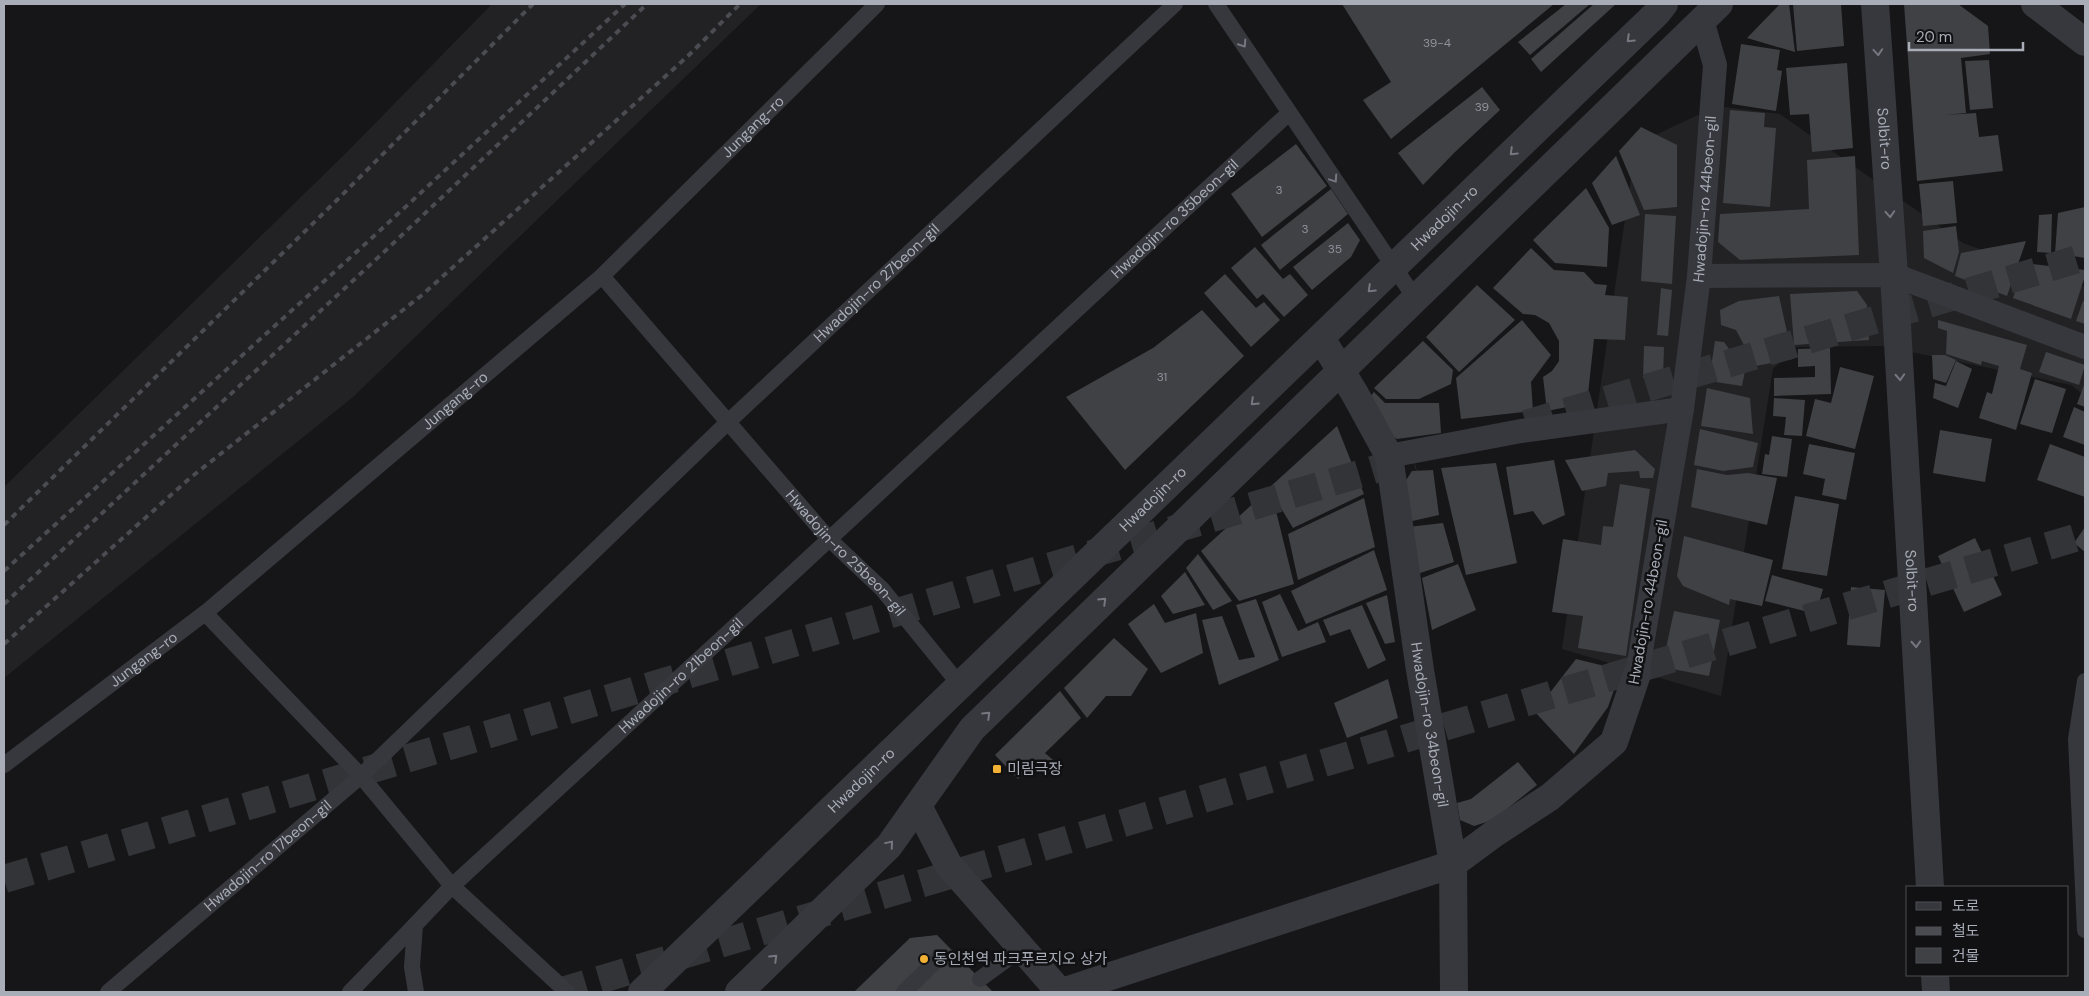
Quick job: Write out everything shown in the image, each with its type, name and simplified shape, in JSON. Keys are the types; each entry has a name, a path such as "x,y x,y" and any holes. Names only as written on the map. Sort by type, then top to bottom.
{"street":[{"name":"Hwadojin-ro","path":"642,992 1321,338 1657,13 1664,4"},
{"name":"Solbit-ro","path":"1875,4 1894,274 1930,886"},
{"path":"2034,4 2085,42"},
{"path":"739,992 889,846 972,729 1711,12"},
{"name":"Hwadojin-ro 44beon-gil","path":"1061,992 1453,864 1495,833 1550,797 1614,742 1637,674 1682,409 1699,276 1716,65 1711,12"},
{"path":"1699,276 1894,274 2085,347"},
{"name":"Hwadojin-ro 34beon-gil","path":"1321,338 1389,456 1420,670 1453,864 1454,992"},
{"path":"1389,456 1521,431 1682,409"},
{"path":"918,806 948,864 1021,949 1061,992"},
{"path":"1935,976 1936,992"}],"lane":[{"name":"Jungang-ro","path":"4,765 205,613 602,276 877,4"},
{"name":"Hwadojin-ro 27beon-gil","path":"727,423 1175,4"},
{"path":"1216,4 1415,298"},
{"name":"Hwadojin-ro 35beon-gil","path":"906,468 1288,113"},
{"name":"Hwadojin-ro 25beon-gil","path":"602,276 829,539 882,589 960,685"},
{"name":"Hwadojin-ro 17beon-gil","path":"108,992 361,776 727,423"},
{"name":"Hwadojin-ro 21beon-gil","path":"452,886 906,468"},
{"path":"205,613 361,776 452,886 567,992"},
{"path":"2085,681 2076,738 2085,930"},
{"path":"350,992 452,886"},
{"path":"414,925 412,967 416,992"},
{"path":"980,979 1021,949"},
{"path":"904,992 940,957"}],"shaded area":[{"path":"492,4 761,4 353,397 4,678 4,487 347,152"},
{"path":"1717,106 1780,114 1963,243 2085,287 2085,396 2071,385 1882,346 1795,347 1773,369 1721,696 1562,649 1636,144"}],"building":[{"path":"1342,4 1554,4 1391,139 1363,100 1391,82"},
{"path":"1566,4 1590,4 1530,55 1518,42"},
{"path":"1594,4 1616,4 1541,72 1531,59"},
{"path":"1780,4 1789,4 1795,52 1747,38"},
{"path":"1793,4 1841,4 1844,46 1797,51"},
{"path":"1904,4 1958,4 1988,26 1990,54 1961,58 1966,113 1945,115 1976,113 1979,137 1998,135 2003,171 1917,181"},
{"path":"1741,44 1780,50 1777,70 1782,71 1776,111 1732,104"},
{"path":"1989,60 1993,108 1970,110 1965,61"},
{"path":"1847,63 1853,148 1812,152 1809,114 1790,115 1786,68"},
{"path":"1482,87 1500,110 1423,185 1398,153"},
{"path":"1730,110 1765,113 1764,127 1776,128 1770,207 1723,203"},
{"path":"1641,127 1677,145 1677,207 1644,210 1619,151"},
{"path":"1296,144 1327,186 1262,237 1231,194"},
{"path":"1616,156 1640,215 1612,225 1592,183"},
{"path":"1855,156 1859,255 1740,260 1718,242 1720,214 1809,209 1807,160"},
{"path":"1953,181 1957,223 1923,226 1919,184"},
{"path":"1586,188 1609,228 1607,267 1555,263 1533,240"},
{"path":"1331,189 1348,214 1280,270 1261,245"},
{"path":"2085,207 2085,258 2055,253 2058,213"},
{"path":"1645,214 1676,216 1672,284 1641,281"},
{"path":"2052,214 2051,253 2037,252 2039,215"},
{"path":"1348,223 1360,240 1351,257 1312,290 1293,267"},
{"path":"1956,226 1959,252 1953,273 1924,258 1923,231"},
{"path":"2026,241 2007,296 1955,276 1961,253"},
{"path":"1255,247 1283,279 1290,274 1308,295 1284,317 1263,294 1257,299 1231,268"},
{"path":"1531,248 1554,270 1584,272 1595,284 1607,285 1605,295 1628,297 1625,340 1594,339 1587,403 1547,411 1543,377 1552,371 1559,361 1559,341 1549,323 1535,315 1523,314 1493,288"},
{"path":"2024,263 2085,270 2085,276 2071,319 2013,298"},
{"path":"1225,274 1256,308 1264,302 1280,320 1251,347 1204,293"},
{"path":"1477,285 1515,320 1459,372 1426,337"},
{"path":"1661,288 1672,290 1668,336 1657,335"},
{"path":"1857,291 1867,305 1869,340 1794,345 1790,294"},
{"path":"1779,296 1793,359 1755,366 1736,330 1721,325 1720,310 1739,301"},
{"path":"2083,301 2085,302 2085,324 2076,321"},
{"path":"1202,310 1244,356 1125,470 1066,397 1153,348"},
{"path":"1522,320 1551,355 1531,382 1533,411 1461,419 1456,378"},
{"path":"1938,320 2027,345 2020,369 2032,373 2016,430 1979,418 1987,392 1992,394 1999,366 1982,361 1981,365 1946,354 1947,331 1938,328"},
{"path":"1423,341 1453,370 1451,384 1419,399 1386,399 1374,388"},
{"path":"1715,341 1724,342 1745,371 1742,386 1709,381"},
{"path":"1644,346 1664,347 1663,378 1643,378"},
{"path":"1830,348 1831,394 1774,396 1774,378 1815,377 1815,366 1798,367 1798,349"},
{"path":"2046,352 2085,365 2079,385 2039,372"},
{"path":"1932,355 1945,355 1956,360 1946,383 1933,379"},
{"path":"1956,361 1972,369 1958,408 1933,398 1935,383 1946,386"},
{"path":"1840,367 1874,376 1855,449 1806,436 1815,399 1831,403"},
{"path":"2035,379 2066,389 2052,433 2020,424"},
{"path":"2085,382 2085,407 2077,404"},
{"path":"1707,388 1750,398 1753,434 1701,426"},
{"path":"1374,392 1385,403 1439,403 1441,433 1397,439 1384,430 1369,398"},
{"path":"1774,398 1805,400 1802,436 1784,435 1786,417 1773,416"},
{"path":"2074,407 2085,412 2085,445 2063,437"},
{"path":"1337,426 1364,494 1293,528 1269,488"},
{"path":"1700,429 1758,443 1753,467 1723,471 1694,465"},
{"path":"1940,430 1992,439 1985,482 1933,473"},
{"path":"1772,436 1792,439 1787,477 1762,474 1765,454 1769,455"},
{"path":"1809,444 1855,453 1846,500 1822,495 1825,479 1803,474"},
{"path":"2050,444 2085,457 2085,497 2037,480"},
{"path":"1635,450 1655,469 1653,478 1640,478 1639,471 1608,473 1606,486 1582,491 1565,460"},
{"path":"1554,460 1565,515 1543,525 1533,511 1514,515 1506,467"},
{"path":"1496,463 1517,563 1466,575 1441,468"},
{"path":"1697,469 1727,475 1748,473 1777,478 1767,525 1691,507"},
{"path":"1433,470 1439,515 1408,522 1401,488 1412,471"},
{"path":"1620,484 1650,489 1626,656 1578,648 1583,616 1552,612 1563,539 1601,545 1603,526 1613,527"},
{"path":"1795,496 1839,504 1827,576 1782,569"},
{"path":"1364,498 1375,547 1298,580 1288,534"},
{"path":"1258,499 1274,503 1294,584 1239,601 1201,551"},
{"path":"1443,523 1454,562 1417,574 1408,527"},
{"path":"2085,527 2085,552 2074,543"},
{"path":"1684,536 1773,560 1762,606 1730,599 1729,605 1683,586 1677,576"},
{"path":"1975,538 2002,595 1964,612 1938,556"},
{"path":"1374,550 1387,590 1306,624 1291,591"},
{"path":"1198,554 1232,601 1213,610 1186,568"},
{"path":"1458,564 1476,610 1432,630 1422,578"},
{"path":"1185,572 1205,605 1173,614 1161,596"},
{"path":"1772,575 1823,589 1816,614 1765,601"},
{"path":"1851,587 1885,590 1880,647 1847,645"},
{"path":"1280,594 1298,631 1318,622 1326,642 1282,657 1262,602"},
{"path":"1387,595 1395,642 1385,644 1366,603"},
{"path":"1256,599 1279,660 1219,685 1202,620 1222,616 1239,660 1255,657 1236,605"},
{"path":"1154,604 1165,623 1196,613 1203,653 1161,673 1128,624"},
{"path":"1362,605 1386,660 1368,669 1350,629 1330,636 1323,620"},
{"path":"1674,611 1720,620 1709,676 1662,667"},
{"path":"1114,638 1148,669 1131,696 1106,696 1087,718 1064,688"},
{"path":"1576,659 1621,670 1608,707 1574,754 1535,712"},
{"path":"1388,679 1398,718 1347,738 1334,703"},
{"path":"1060,691 1081,718 1045,753 1053,760 1039,773 1032,766 1018,779 995,755"},
{"path":"1518,762 1537,785 1493,820 1474,826 1460,820 1457,803 1471,799"},
{"name":"동인천역 파크푸르지오 상가","path":"937,935 993,992 854,992 910,938"}],"tunnel":[{"path":"1526,424 2085,257"},
{"path":"4,879 1413,458"},
{"path":"559,992 2085,535"}],"railway":[{"path":"4,525 337,200 533,4"},
{"path":"4,571 374,236 625,4"},
{"path":"4,604 385,251 647,4"},
{"path":"4,644 190,478 422,295 688,56 740,4"}],"place":[{"name":"미림극장","path":"997,769"},
{"name":"동인천역 파크푸르지오 상가","path":"924,959"}]}
